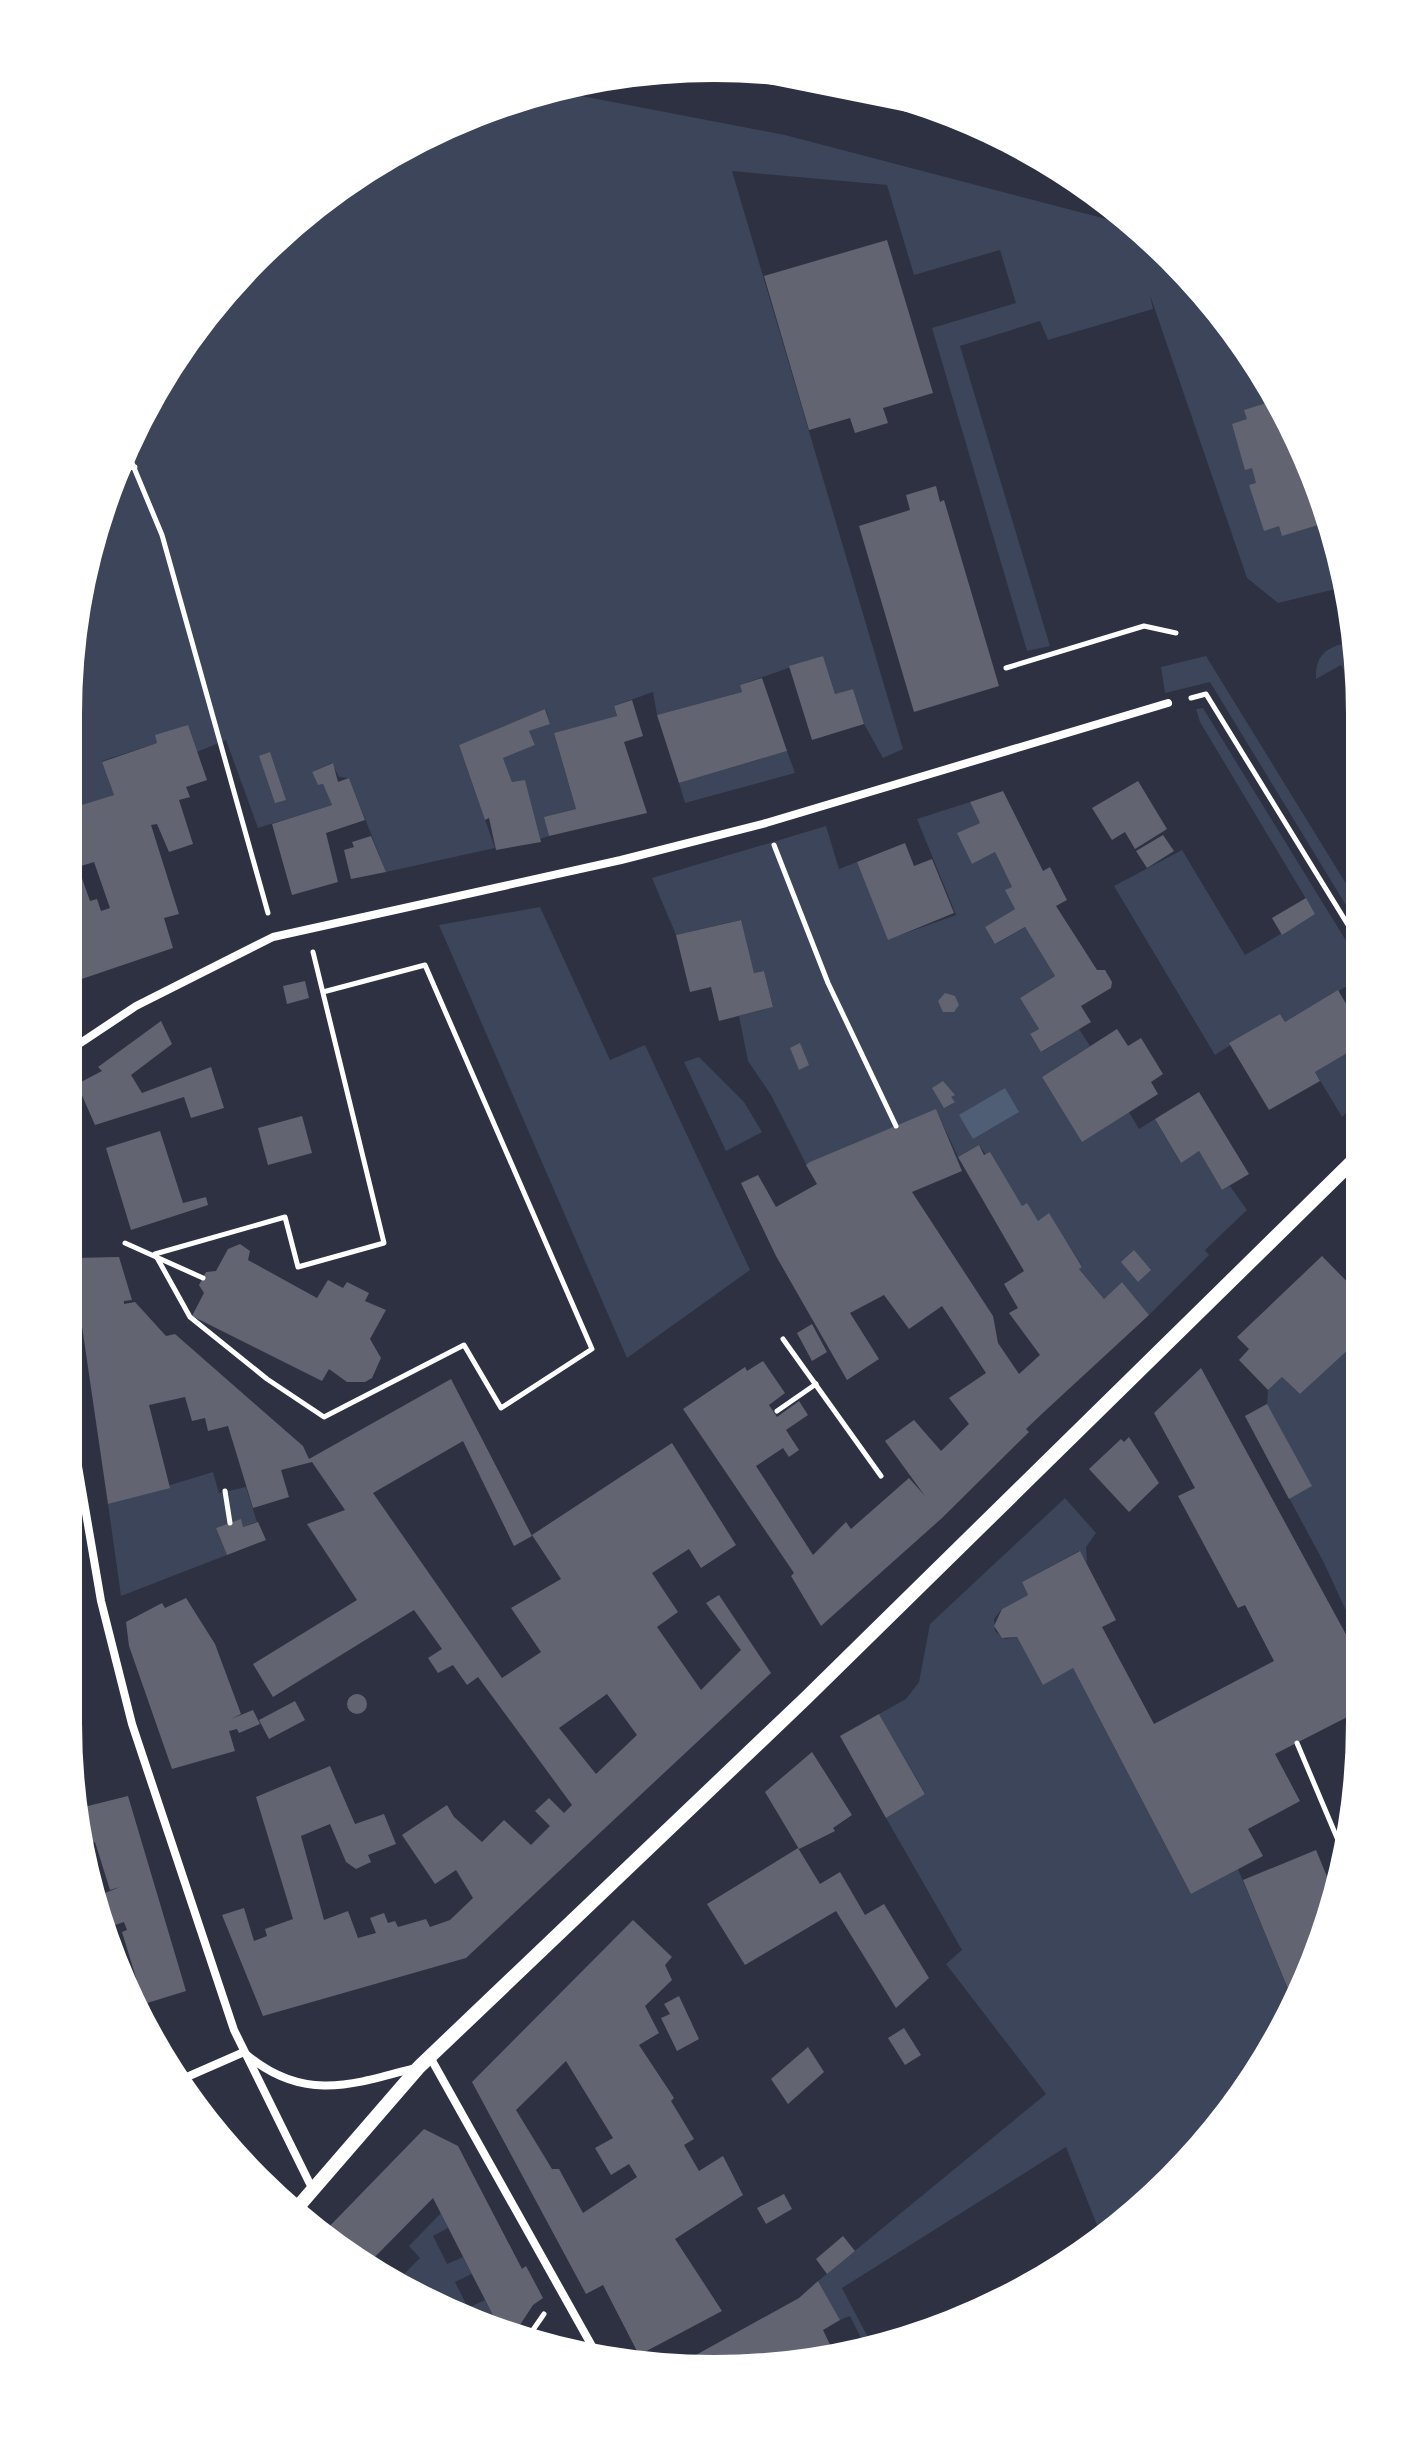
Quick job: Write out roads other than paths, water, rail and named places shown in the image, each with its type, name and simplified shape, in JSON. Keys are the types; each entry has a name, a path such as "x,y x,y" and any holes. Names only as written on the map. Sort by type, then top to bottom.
{"street":[{"path":"80,1043 136,1006 273,937 621,860 766,823 1168,703"},
{"path":"300,2204 425,2062 806,1698 1348,1166"},
{"path":"80,1478 101,1601 132,1724 178,1869 244,2052 312,2188"},
{"path":"244,2052 285,2078 312,2086 346,2086 425,2062"},
{"path":"188,2076 244,2052"},
{"path":"425,2062 591,2345"}]}
